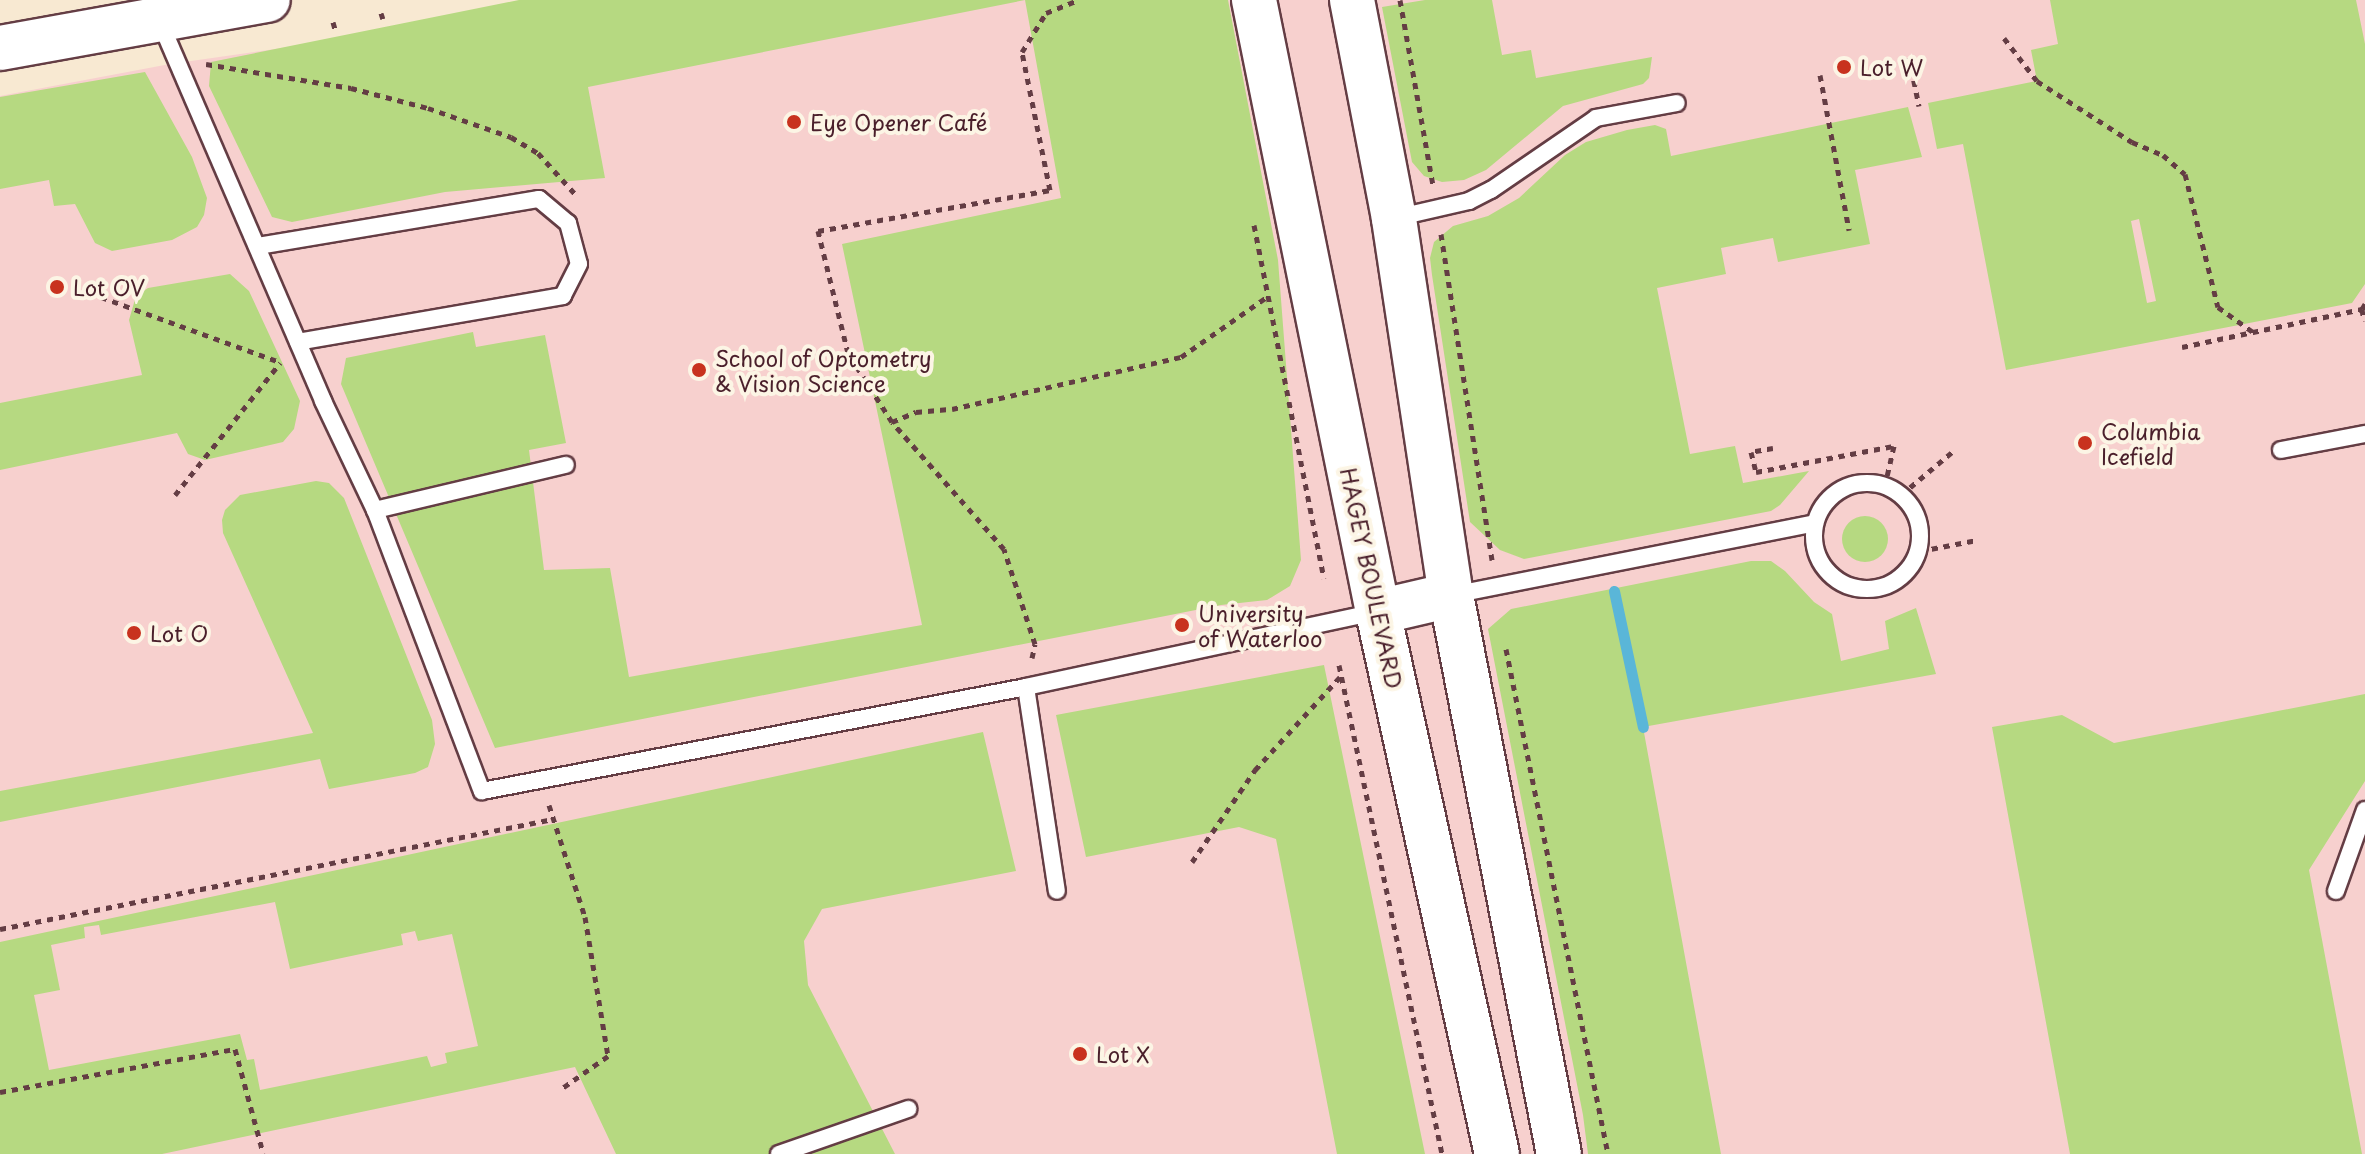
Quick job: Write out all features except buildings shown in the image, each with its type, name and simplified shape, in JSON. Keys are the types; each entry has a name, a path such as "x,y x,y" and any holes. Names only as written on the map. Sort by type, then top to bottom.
{"street":[{"path":"0,48 161,26 268,0"},
{"name":"HAGEY BOULEVARD","path":"1254,0 1378,612 1497,1154"},
{"path":"1352,0 1394,219 1451,595 1559,1154"},
{"path":"1378,612 1451,595"}],"lane":[{"path":"161,26 298,342 375,510 482,791 1026,687 1378,612"},
{"path":"1394,219 1480,196 1596,118 1677,103"},
{"path":"258,246 539,199 568,223 579,264 563,296 298,342"},
{"path":"2281,450 2365,434"},
{"path":"375,510 566,465"},
{"path":"1868,482 1885,485 1901,495 1919,520 1920,551 1907,572 1893,583 1859,589 1828,573 1814,541 1815,523 1828,500 1850,485 1868,482"},
{"path":"1451,595 1815,523"},
{"path":"1026,687 1057,891"},
{"path":"2336,891 2365,810"},
{"path":"779,1154 908,1109"}],"path":[{"path":"1026,687 1035,644 1004,549 892,422 848,353 818,231 1050,190 1022,52 1046,13 1079,0"},
{"path":"161,26 351,88 428,108 511,137 538,153 578,192 568,223"},
{"path":"2004,38 2037,81 2132,142 2163,155 2185,174 2218,307 2253,332"},
{"path":"1909,57 1919,106"},
{"path":"1820,75 1849,230"},
{"path":"1254,223 1324,578"},
{"path":"892,422 916,412 952,409 1181,357 1268,296"},
{"path":"101,297 312,373"},
{"path":"2182,347 2363,306 2364,321"},
{"path":"175,495 281,362"},
{"path":"1773,448 1751,452 1756,472 1894,446 1885,485"},
{"path":"1901,495 1952,452"},
{"path":"1920,551 1977,540"},
{"path":"1339,665 1442,1154"},
{"path":"1192,862 1255,770 1341,677"},
{"path":"541,782 585,917 608,1056 561,1089"},
{"path":"0,929 553,819"},
{"path":"0,1092 235,1049 263,1153"}],"shaded area":[{"name":"University of Waterloo","path":"529,0 2365,0 2365,1154 0,1154 0,96 170,64 366,36"}],"green space":[{"path":"519,0 1025,0 588,87 605,178 445,192 292,222 272,217 209,86 211,62"},
{"path":"1025,0 1228,0 1278,260 1301,560 1290,586 1267,600 1221,605 495,748 341,384 346,358 473,332 476,347 545,335 566,443 529,450 544,570 610,568 629,677 922,625 842,244 1061,198"},
{"path":"1425,0 1492,0 1502,55 1531,50 1536,78 1652,57 1649,78 1643,84 1563,106 1486,170 1464,180 1442,182 1424,176 1412,162 1382,7"},
{"path":"2050,0 2356,0 2365,44 2365,284 2352,303 2006,370 1963,144 1937,149 1928,103 2037,81 2031,50 2058,44","holes":["2139,219 2156,301 2147,303 2131,221"]},
{"path":"145,72 192,157 207,198 204,215 197,227 172,240 112,251 95,243 75,204 54,206 49,180 0,189 0,97"},
{"path":"1908,107 1922,157 1855,170 1870,244 1778,262 1773,238 1721,248 1726,274 1657,288 1690,454 1735,446 1743,483 1809,471 1780,505 1771,511 1524,559 1500,550 1470,522 1432,275 1430,258 1434,242 1453,226 1488,216 1519,198 1565,155 1586,142 1627,130 1655,125 1666,129 1671,156"},
{"path":"230,274 249,291 300,401 294,429 283,442 205,460 188,454 177,433 0,470 0,403 142,375 129,320 136,296 148,288"},
{"path":"316,481 329,483 344,498 432,720 435,744 428,767 415,773 329,789 320,759 0,822 0,791 313,733 223,533 222,520 225,510 240,495"},
{"path":"1865,516 1881,523 1888,539 1881,555 1865,562 1849,555 1842,539 1849,523"},
{"path":"1751,561 1771,561 1785,571 1814,602 1832,614 1841,661 1889,649 1885,621 1916,608 1936,674 1643,727 1721,1154 1588,1154 1488,629 1511,609"},
{"path":"1324,665 1425,1154 1337,1154 1276,839 1239,827 1086,857 1056,715"},
{"path":"2365,694 2365,781 2309,870 2362,1154 2070,1154 1992,727 2062,715 2114,743"},
{"path":"983,732 1016,871 822,909 804,941 808,985 895,1154 616,1154 575,1067 162,1154 0,1154 0,942","holes":["275,902 290,969 403,945 401,934 415,931 418,941 452,934 478,1046 445,1053 447,1063 431,1067 427,1056 260,1090 254,1059 247,1060 240,1034 49,1070 34,995 60,990 51,945 85,938 84,927 99,925 101,935"]}],"waterway":[{"path":"1614,591 1643,727"}],"place":[{"name":"Lot W","path":"1844,67"},
{"name":"Eye Opener Café","path":"794,122"},
{"name":"Lot OV","path":"57,287"},
{"name":"School of Optometry & Vision Science","path":"699,370"},
{"name":"Columbia Icefield","path":"2085,443"},
{"name":"University of Waterloo","path":"1182,625"},
{"name":"Lot O","path":"134,633"},
{"name":"Lot X","path":"1080,1054"}]}
